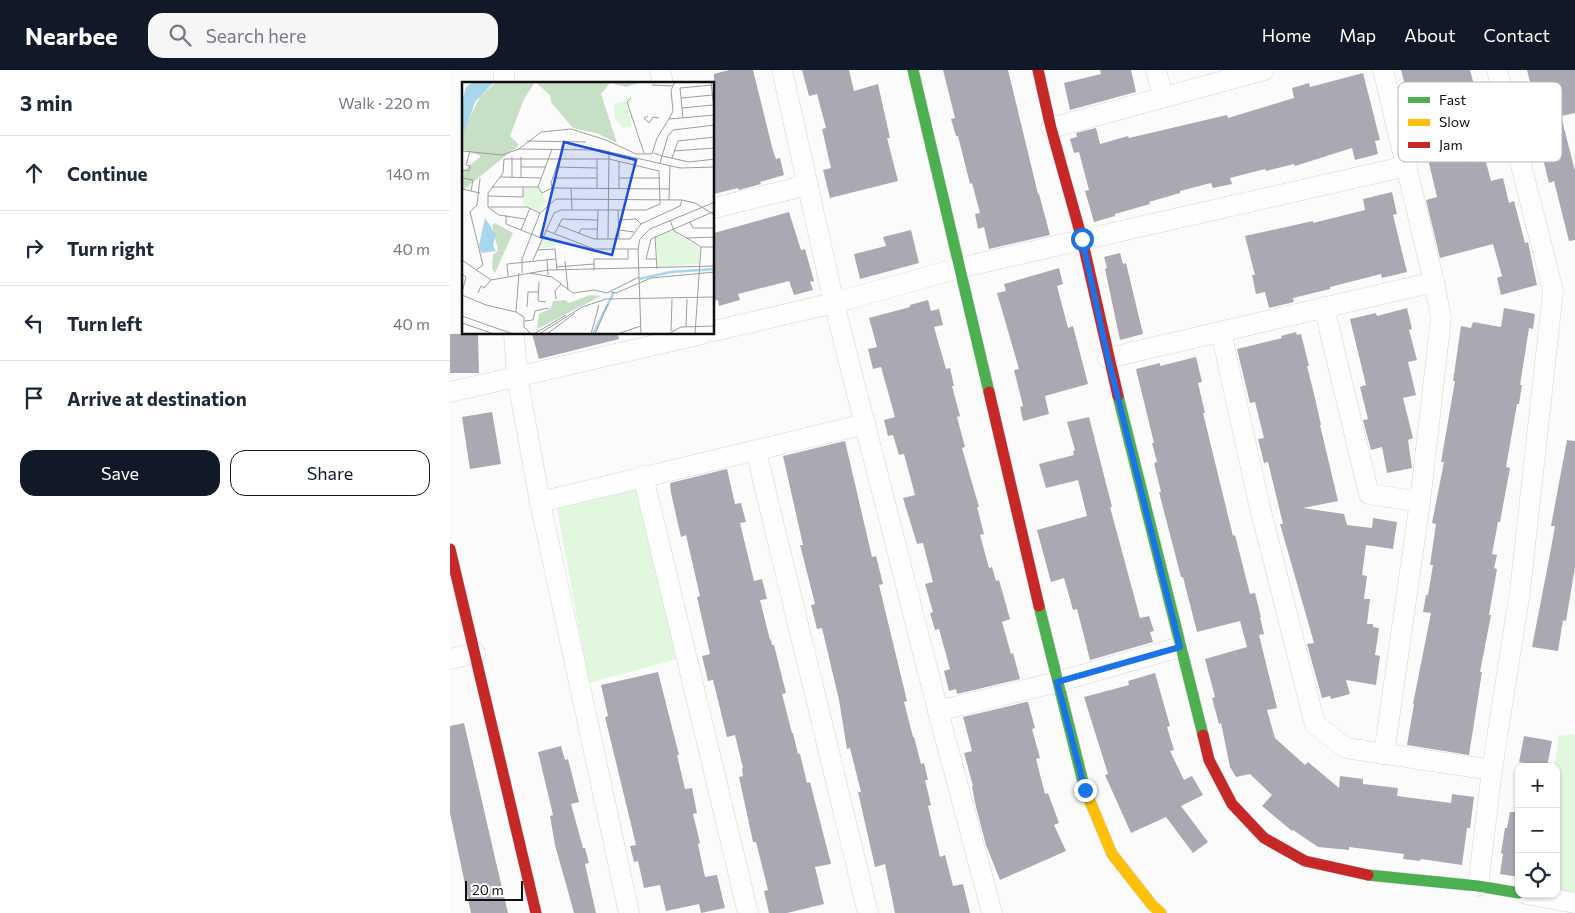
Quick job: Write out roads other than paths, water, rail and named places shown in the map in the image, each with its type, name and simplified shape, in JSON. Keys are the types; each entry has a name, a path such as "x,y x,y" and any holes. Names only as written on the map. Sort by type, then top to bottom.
{"street":[{"path":"782,70 834,303 938,711 992,913"},
{"path":"912,70 1057,682 1085,790 1112,854 1152,905 1161,913"},
{"path":"1038,70 1051,128 1082,239 1108,358 1209,760 1232,804 1264,838 1305,861 1370,874 1478,886 1515,892"},
{"path":"1156,70 1163,97"},
{"path":"1051,128 1264,70"},
{"path":"1384,70 1398,128"},
{"path":"1384,754 1420,502 1441,318 1406,162"},
{"path":"1478,886 1492,770 1520,591 1553,291 1520,162"},
{"path":"715,331 834,303 959,268 1407,166"},
{"path":"715,208 808,185"},
{"path":"1108,358 1434,282"},
{"path":"1324,307 1369,494 1420,502"},
{"path":"1221,332 1259,504 1315,724 1346,748 1492,770"},
{"path":"514,335 517,376 540,502 629,913"},
{"path":"450,392 698,335"},
{"path":"540,502 865,424"},
{"path":"756,451 868,913"},
{"path":"643,476 748,913"},
{"path":"450,549 536,913"},
{"path":"938,711 1057,682 1180,647"},
{"path":"450,659 474,653"},
{"path":"1548,898 1575,903"}]}
